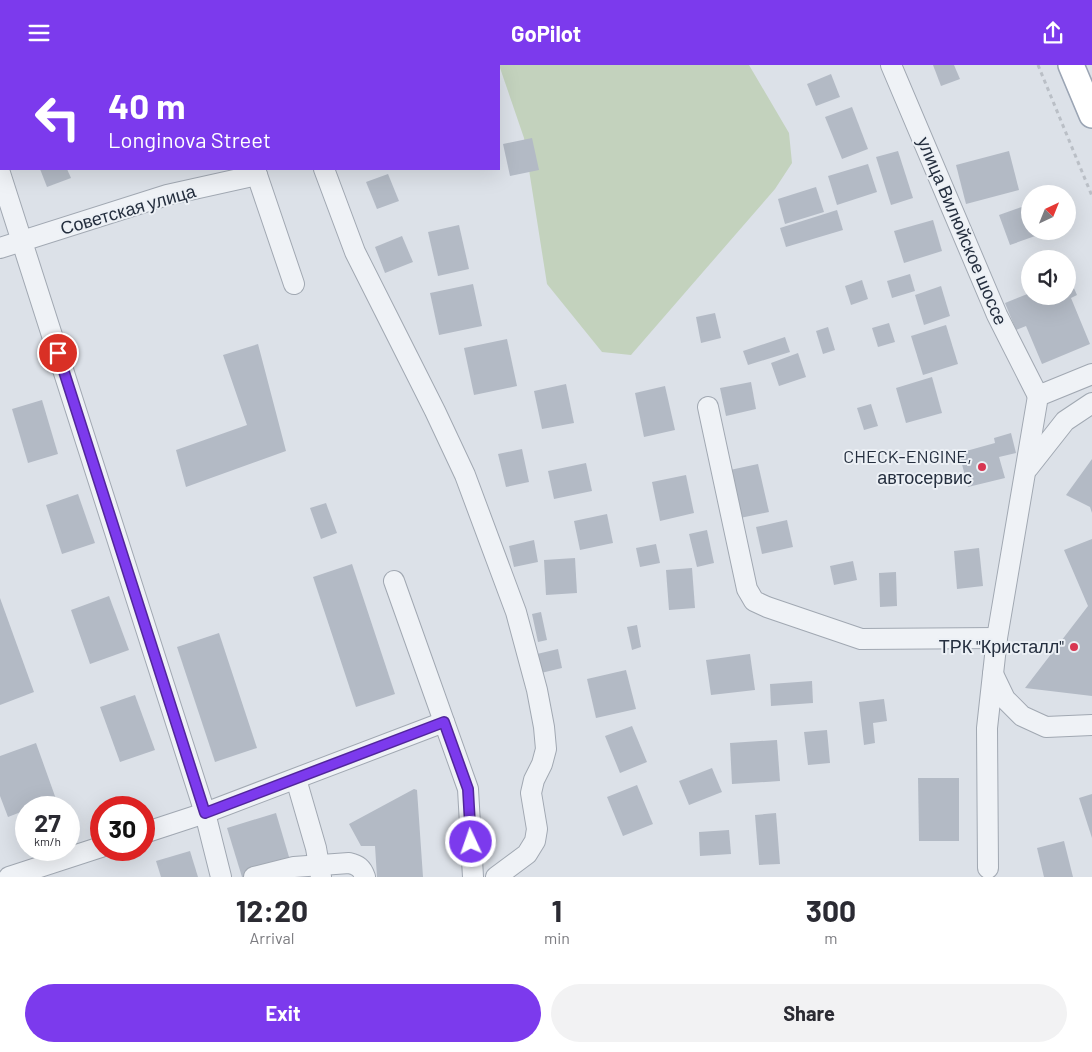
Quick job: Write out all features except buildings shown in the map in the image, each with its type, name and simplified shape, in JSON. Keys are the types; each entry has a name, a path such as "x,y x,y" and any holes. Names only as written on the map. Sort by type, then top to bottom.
{"main road":[{"path":"1071,65 1092,115"}],"street":[{"name":"улица Вилюйское шоссе","path":"890,65 997,315 1038,396"},
{"path":"324,170 355,252 435,411 464,475 516,611 535,681 544,727 546,749 531,793 537,829 535,841 527,854 496,877"},
{"path":"256,172 294,284"},
{"name":"Советская улица","path":"0,248 167,195 256,172"},
{"path":"0,173 205,813 221,877"},
{"path":"988,868 986,728 996,638 1038,396 1092,375"},
{"path":"1024,472 1065,421 1092,403"},
{"path":"708,407 747,589 754,601 861,639 996,638"},
{"path":"394,581 468,789 473,877"},
{"path":"992,674 1005,699 1022,716 1046,727 1092,725"},
{"path":"155,829 205,813 444,722"},
{"path":"296,779 320,871"},
{"path":"0,861 8,877 90,851"},
{"path":"254,877 294,867 320,871 349,863 357,865 363,871 365,877"}],"path":[{"path":"1038,65 1092,196"}],"green space":[{"path":"500,65 749,65 789,133 792,163 775,189 631,355 602,352 547,284 524,138"}],"place":[{"name":"CHECK-ENGINE, автосервис","path":"982,467"},
{"name":"ТРК \"Кристалл\"","path":"1074,647"}],"route":[{"path":"58,353 205,813 444,722 468,789 471,842"}]}
